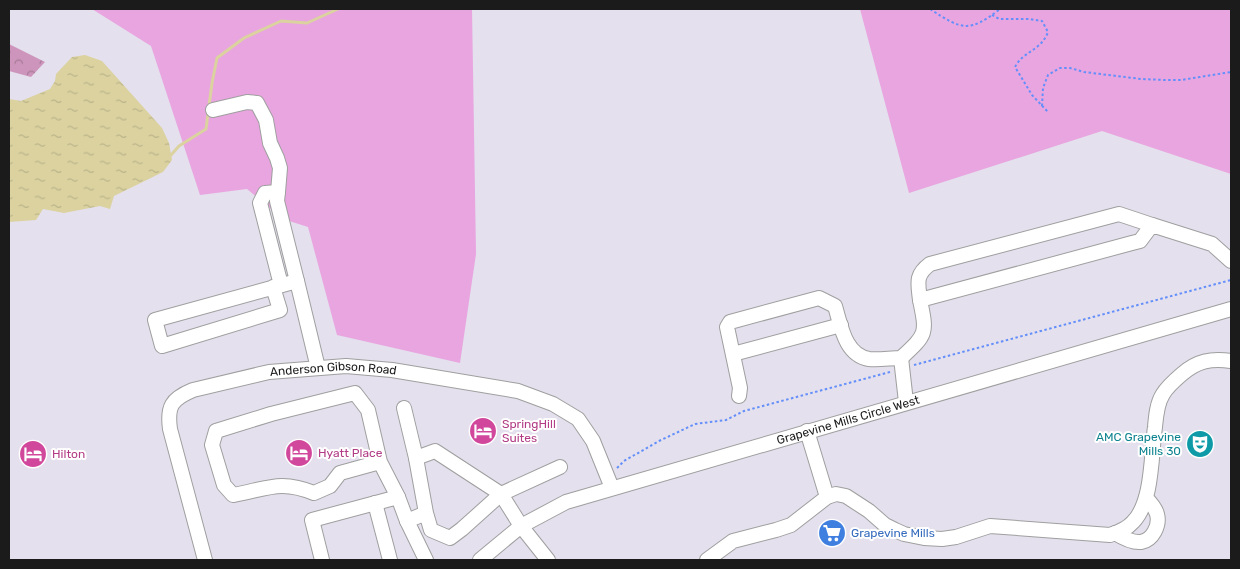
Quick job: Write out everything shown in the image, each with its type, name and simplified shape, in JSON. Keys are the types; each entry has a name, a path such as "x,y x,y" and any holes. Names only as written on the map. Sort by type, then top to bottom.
{"street":[{"path":"213,110 247,102 257,103 266,120 270,143 280,168 277,201 318,368"},
{"path":"278,192 265,193 260,203 277,286 280,310 162,346 155,320 277,286 297,281"},
{"path":"739,396 740,388 727,327 730,322 819,298 835,306 849,347 856,354 868,359 901,358 920,341 925,332 917,281 922,270 930,264 1119,214 1212,244 1231,260"},
{"path":"920,300 1140,241 1152,225"},
{"name":"Grapevine Mills Circle West","path":"480,560 521,526 566,502 1231,309"},
{"path":"733,354 841,325"},
{"path":"901,358 906,402"},
{"path":"708,560 733,541 791,525 827,496 836,494 846,496 890,527 904,534 924,538 942,539 956,537 990,526 1097,535 1110,535 1123,531 1134,522 1144,507 1158,403 1163,393 1179,376 1198,363 1213,359 1231,361"},
{"name":"Anderson Gibson Road","path":"206,560 170,430 168,414 172,403 181,395 269,372 346,366 392,370 518,391 553,404 578,419 593,441 612,488"},
{"path":"380,462 340,473 330,486 314,493 298,486 277,484 233,495 224,485 212,445 216,431 270,414 356,394 368,410 380,462 426,560"},
{"path":"404,408 431,530 450,538 501,494 560,467"},
{"path":"807,431 827,496"},
{"path":"416,458 435,451 501,494 521,526 548,560"},
{"path":"322,560 312,520 398,497"},
{"path":"1115,534 1126,540 1134,541 1148,539 1153,534 1157,524 1157,514 1146,498"},
{"path":"375,503 390,560"},
{"path":"407,521 426,513"}],"path":[{"path":"930,9 959,25 975,26 1000,9"},
{"path":"992,15 999,19 1029,18 1042,21 1048,32 1044,42 1019,59 1016,67 1032,95 1048,112"},
{"path":"1042,106 1043,88 1048,75 1060,68 1141,79 1166,80 1180,80 1231,72"}],"shaded area":[{"path":"92,9 472,9 476,254 460,363 337,335 308,227 283,219 247,189 200,195 151,46"},
{"path":"860,9 1231,9 1231,174 1102,131 909,193"}],"green space":[{"path":"9,44 45,62 31,77 9,71"}],"water":[{"path":"85,55 102,61 162,128 169,143 172,160 163,172 114,196 110,209 100,206 64,213 43,209 36,220 9,222 9,99 21,101 50,89 55,81 56,74 72,57"}],"waterway":[{"path":"170,155 179,146 206,129 217,58 244,38 281,21 307,23 338,9"}],"place":[{"name":"SpringHill Suites","path":"483,431"},
{"name":"AMC Grapevine Mills 30","path":"1200,444"},
{"name":"Hyatt Place","path":"299,453"},
{"name":"Hilton","path":"33,454"},
{"name":"Grapevine Mills","path":"832,533"}]}
